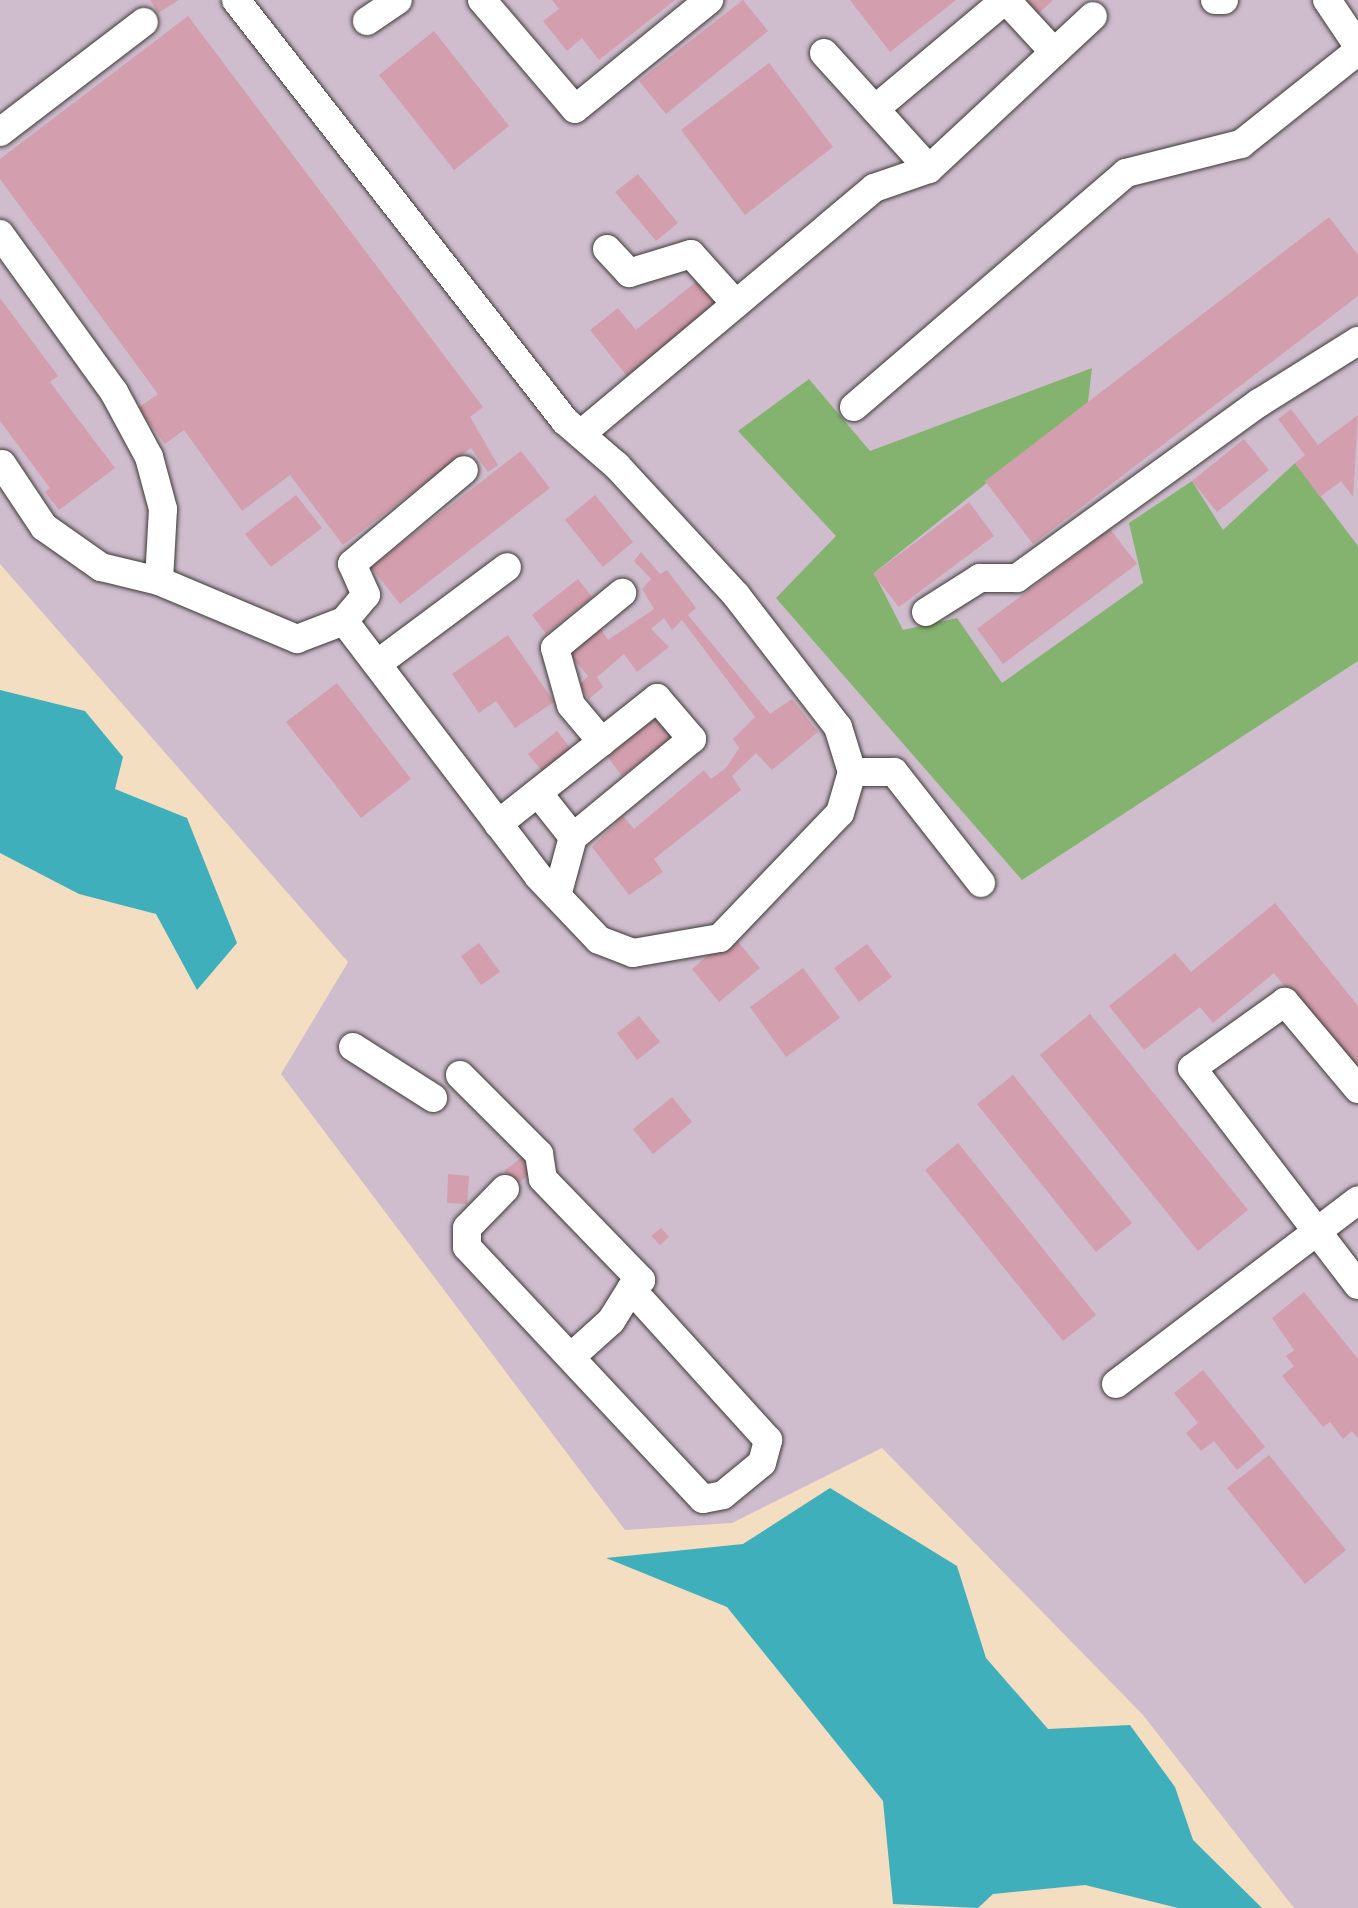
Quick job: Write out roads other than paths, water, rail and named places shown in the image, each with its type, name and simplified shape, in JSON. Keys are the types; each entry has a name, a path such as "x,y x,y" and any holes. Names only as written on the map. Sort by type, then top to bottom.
{"lane":[{"path":"236,0 353,156 581,435 736,595 838,727 852,772 840,813 720,938 633,953 599,940 557,896 498,824 344,621"},
{"path":"368,21 398,0"},
{"path":"482,0 575,109 709,0"},
{"path":"875,109 1005,0 1054,52"},
{"path":"1215,0 1224,0"},
{"path":"854,407 1126,173 1241,144 1358,49 1327,0"},
{"path":"581,435 874,188 929,169 1093,16"},
{"path":"0,132 144,22"},
{"path":"824,53 929,169"},
{"path":"0,234 114,391 149,457 163,509 159,581"},
{"path":"607,249 629,274 691,254 736,304"},
{"path":"926,612 980,578 1017,578 1259,403 1358,341"},
{"path":"2,464 44,527 101,567 159,581 297,639 344,621 366,595 352,564 464,470"},
{"path":"377,664 507,567"},
{"path":"602,742 571,705 555,648 622,593"},
{"path":"498,824 657,698 692,739 573,837 557,896"},
{"path":"852,772 894,772 981,883"},
{"path":"538,793 573,837"},
{"path":"1358,1089 1285,1002 1192,1068 1358,1285"},
{"path":"353,1047 433,1098"},
{"path":"460,1075 539,1154 543,1179 641,1280 631,1290 611,1321 571,1357"},
{"path":"505,1189 467,1228 467,1247 703,1499 723,1495 762,1463 768,1440 631,1290"},
{"path":"1116,1384 1358,1200"}],"water":[{"path":"0,690 85,711 123,757 115,789 187,818 237,943 197,990 156,914 79,894 0,853"},
{"path":"830,1488 957,1566 986,1658 1048,1729 1130,1725 1175,1787 1193,1840 1262,1908 1178,1908 1085,1885 993,1894 978,1908 893,1904 883,1801 727,1607 606,1558 743,1544"}]}
